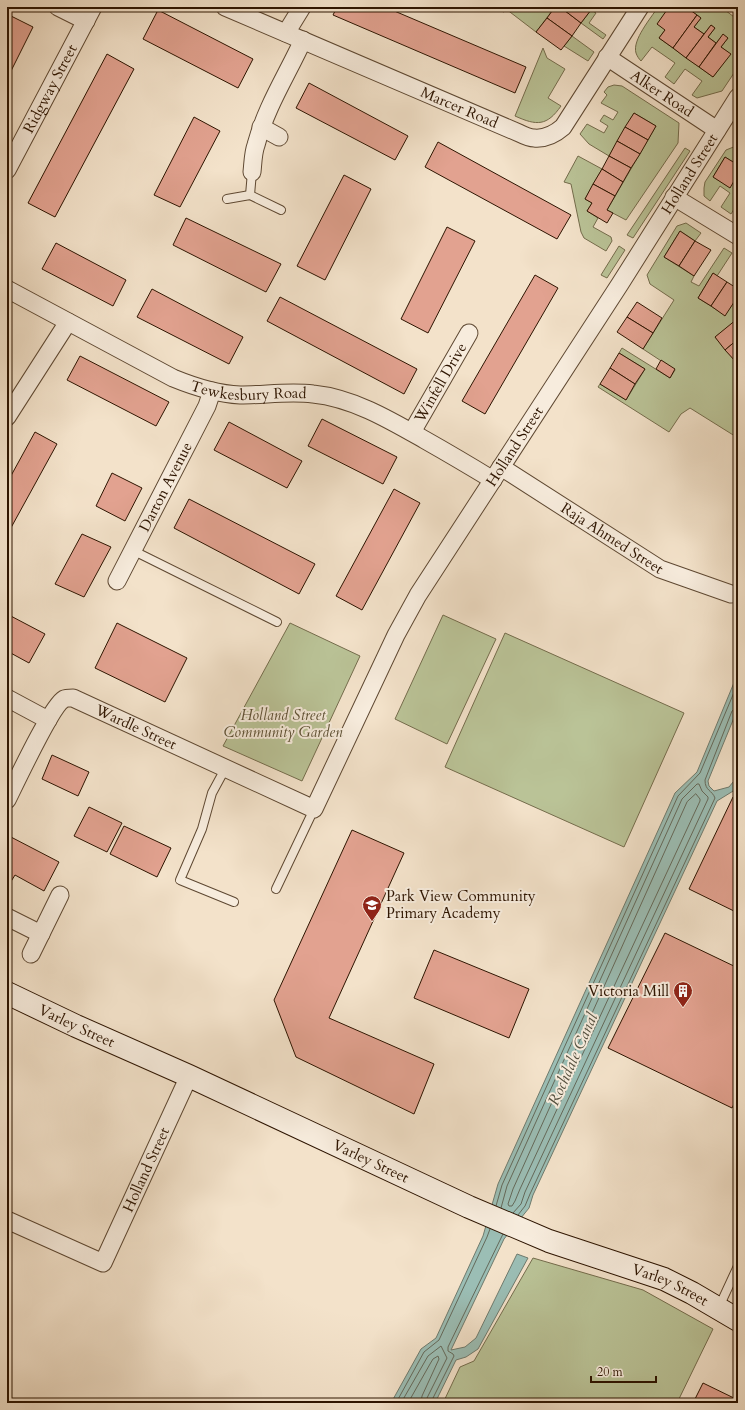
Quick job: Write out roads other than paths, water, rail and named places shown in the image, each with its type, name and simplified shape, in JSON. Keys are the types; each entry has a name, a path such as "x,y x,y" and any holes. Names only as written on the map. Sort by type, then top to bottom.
{"street":[{"path":"58,7 89,14"},
{"name":"Marcer Road","path":"225,7 519,133 534,138 557,133 563,127 640,7"},
{"path":"286,33 302,7"},
{"name":"Ridgway Street","path":"7,170 89,14"},
{"path":"252,172 255,146 261,127 303,40"},
{"name":"Alker Road","path":"607,57 717,130"},
{"name":"Holland Street","path":"314,809 396,635 418,595 738,97"},
{"path":"261,127 279,137"},
{"path":"674,197 738,236"},
{"name":"Tewkesbury Road","path":"7,289 173,378 192,386 212,391 242,395 296,393 332,397 372,411 497,473"},
{"path":"7,417 68,322"},
{"name":"Winfell Drive","path":"412,432 469,332"},
{"name":"Darton Avenue","path":"118,581 207,406 212,391"},
{"name":"Raja Ahmed Street","path":"497,473 660,569 731,594"},
{"path":"7,698 48,720"},
{"name":"Wardle Street","path":"7,800 48,720 59,703 64,698 73,698 314,809"},
{"path":"31,954 60,895"},
{"path":"7,916 41,934"},
{"name":"Varley Street","path":"7,993 470,1207 528,1232 584,1253 664,1279 692,1293 738,1320"},
{"name":"Holland Street","path":"7,1220 103,1263 189,1076"}],"lane":[{"path":"250,195 252,172"},
{"path":"227,199 250,195 280,210"},
{"path":"134,551 277,622"},
{"path":"225,769 212,794 202,829 180,880 234,902"},
{"path":"276,889 314,809"},
{"path":"719,1308 738,1266"}],"water":[{"name":"Rochdale Canal","path":"738,673 738,708 708,781 709,786 714,791 729,787 738,776 738,788 717,801 533,1195 529,1208 504,1239 451,1350 465,1347 476,1338 517,1254 528,1258 478,1349 466,1357 456,1360 435,1403 391,1403 421,1349 436,1338 483,1236 498,1184 675,793 697,772"}],"place":[{"name":"Park View Community Primary Academy","path":"372,922"},
{"name":"Victoria Mill","path":"683,1008"}],"park label":[{"name":"Holland Street Community Garden","path":"283,724"}]}
